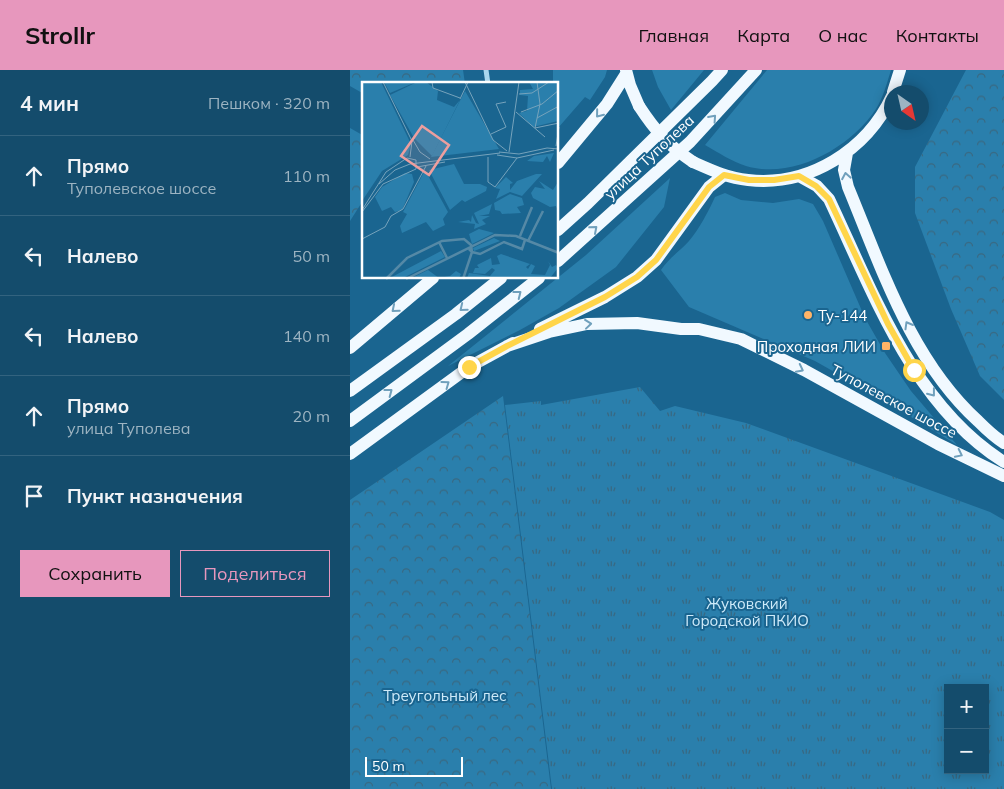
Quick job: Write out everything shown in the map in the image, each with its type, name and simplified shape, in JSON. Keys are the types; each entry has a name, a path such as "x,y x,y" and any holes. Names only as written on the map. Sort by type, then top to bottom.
{"main road":[{"name":"улица Туполева","path":"559,229 588,203 722,70"},
{"name":"улица Туполева","path":"559,260 690,142 756,70"},
{"path":"896,85 900,70"},
{"path":"626,72 639,106 659,135 672,147 693,162 724,175 749,180 774,180 799,176 824,166 847,153 868,133 884,111"},
{"path":"559,162 607,104 626,72"},
{"name":"Туполевское шоссе","path":"847,153 844,170 848,187 903,317 936,373 965,409 1004,443"},
{"path":"350,454 469,367 605,297 637,277 656,260 709,187 724,175"},
{"name":"Туполевское шоссе","path":"799,176 816,186 829,199 888,324 914,370 948,414 988,452 1004,462"},
{"path":"350,348 432,279"},
{"path":"350,391 456,314 500,279"},
{"path":"350,421 468,334 538,279"},
{"name":"Туполевское шоссе","path":"507,346 549,332 595,323 637,323 681,329 699,329 741,339 804,370 938,444 1004,476"}],"green space":[{"path":"350,70 463,70 465,82 362,82 362,93 350,86"},
{"path":"553,70 607,70 605,77 590,100 585,97 559,127 559,82 553,82"},
{"path":"652,70 704,70 671,110 658,87"},
{"path":"767,70 891,70 886,85 884,85 883,95 876,109 865,123 836,148 819,157 801,164 764,169 741,164 705,145"},
{"path":"966,70 1004,70 1004,400 980,376 951,309 915,213 915,167"},
{"path":"350,128 362,135 362,202 350,221"},
{"path":"670,178 664,207 616,267 559,308 448,366 556,279 559,279 559,277 586,255"},
{"path":"725,193 741,200 773,203 799,199 813,204 823,221 865,318 885,353 911,391 957,445 815,361 689,307 661,270 693,236 704,220 715,197"},
{"name":"Жуковский Городской ПКИО","path":"640,387 660,411 675,406 746,423 990,512 1004,520 1004,789 552,789 505,405 541,401 541,405"},
{"name":"Треугольный лес","path":"503,396 551,789 350,789 350,500"}],"place":[{"name":"Ty-144","path":"808,315"},
{"name":"Проходная ЛИИ","path":"886,346"}],"route":[{"path":"469,367 605,297 637,277 656,260 709,187 724,175 749,180 774,180 799,176 816,186 829,199 888,324 914,370"}]}
